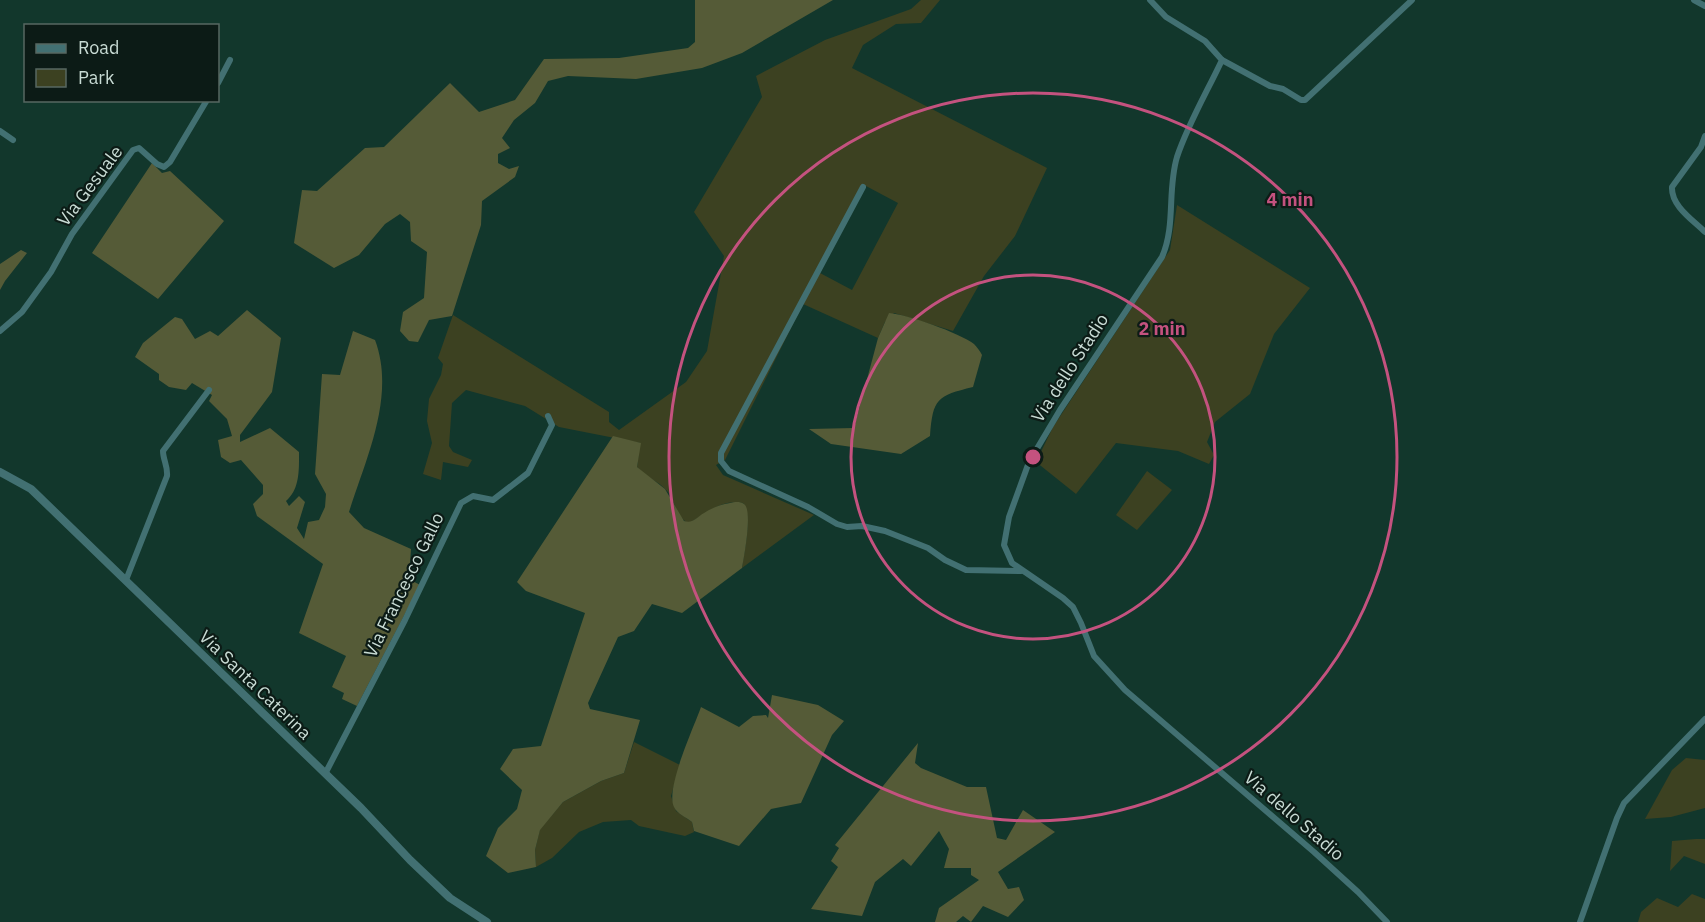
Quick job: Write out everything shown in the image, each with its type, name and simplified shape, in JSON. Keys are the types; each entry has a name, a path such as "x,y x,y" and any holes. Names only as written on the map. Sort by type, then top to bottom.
{"street":[{"path":"1150,0 1166,17 1205,41 1221,60 1301,100 1305,100 1412,0"},
{"path":"1694,0 1705,6"},
{"path":"219,81 230,60"},
{"name":"Via dello Stadio","path":"1221,60 1177,157 1172,188 1169,242 1028,463 1009,517 1004,545 1012,563 1022,572 1073,607 1082,623 1094,656 1125,690 1314,852 1387,922"},
{"name":"Via Gesuale","path":"0,331 22,312 51,272 72,234 133,150 139,148 157,164 164,167 170,162 206,102"},
{"path":"0,131 13,140"},
{"path":"1705,136 1701,147 1672,187 1671,195 1705,232"},
{"path":"863,187 721,453 722,461 729,471 808,507 837,524 885,531 928,548 945,560 966,570 1022,572"},
{"path":"126,580 167,476 168,467 163,458 163,451 208,390"},
{"name":"Via Francesco Gallo","path":"325,774 405,620 461,503 473,496 493,500 528,473 552,425 548,416"},
{"name":"Via Santa Caterina","path":"0,472 32,489 450,898 487,922"},
{"path":"1580,922 1624,803 1705,719"}],"green space":[{"path":"695,0 833,0 742,53 702,68 636,79 568,76 548,81 535,103 514,120 502,138 510,148 498,154 498,163 509,169 519,166 515,177 482,201 481,225 452,316 429,320 418,342 409,341 400,331 403,312 424,298 427,252 411,241 410,222 400,214 385,224 359,255 334,268 294,243 302,190 317,191 365,148 384,147 450,83 479,112 515,100 544,59 619,58 688,48 695,42"},
{"path":"921,0 940,0 921,23 896,24 863,45 852,68 1047,168 1015,236 984,276 953,331 894,313 885,322 878,338 803,304 725,460 716,465 723,475 814,515 742,568 748,525 743,503 722,505 691,522 686,522 680,516 668,492 637,467 640,443 559,427 525,406 466,390 452,403 449,446 453,452 472,460 468,467 443,462 441,480 423,474 432,443 427,421 429,399 441,375 443,364 438,358 453,315 609,412 609,422 619,430 686,382 707,351 724,256 694,212 762,97 756,76 825,40 911,9","holes":["866,186 898,203 852,290 820,273"]},
{"path":"152,163 162,173 170,171 224,221 158,299 92,253"},
{"path":"1177,205 1310,288 1274,334 1250,394 1215,422 1207,442 1214,455 1209,464 1178,451 1116,443 1076,494 1036,462 1053,427 1170,250"},
{"path":"21,250 27,253 0,290 0,264"},
{"path":"247,310 281,338 272,392 240,435 240,442 270,428 299,452 299,472 296,485 286,501 289,506 299,496 305,502 297,528 304,539 308,522 319,520 325,507 326,494 315,474 322,374 340,375 353,331 375,340 381,361 382,383 376,427 349,512 364,528 411,549 409,579 420,585 357,706 342,699 344,693 332,687 346,656 299,633 323,564 257,516 253,504 263,494 263,485 241,460 230,463 221,457 218,440 232,436 227,419 209,401 212,395 192,383 186,390 169,387 159,380 159,374 135,357 143,343 175,317 182,319 195,339 210,331 218,336"},
{"path":"889,313 933,325 974,344 982,355 973,387 944,396 935,406 930,436 901,454 831,444 809,429 854,428 878,338"},
{"path":"613,436 641,443 637,467 665,489 684,521 692,521 710,509 723,504 741,502 744,504 747,508 748,524 742,568 682,613 652,604 634,631 618,637 588,703 590,709 640,720 624,773 601,781 563,802 540,830 535,850 536,867 508,873 486,856 498,828 517,809 522,790 500,769 513,749 541,746 585,613 526,591 517,582"},
{"path":"1147,471 1172,490 1137,530 1116,515"},
{"path":"772,695 818,705 844,721 832,735 801,803 771,809 739,846 694,831 692,822 675,809 672,798 677,773 701,707 739,727 753,716 766,715 768,718"},
{"path":"634,742 680,765 671,796 676,811 692,822 694,832 685,836 639,826 631,820 603,822 579,832 552,858 536,867 535,850 540,829 563,802 601,781 624,773"},
{"path":"918,743 915,763 921,768 967,787 986,787 997,838 1006,840 1023,810 1055,832 998,872 1008,889 1019,887 1024,900 1008,917 983,906 971,922 963,916 956,922 935,922 939,908 979,880 971,875 971,868 944,868 949,849 939,831 911,866 903,859 875,882 862,916 811,909 838,867 831,861 839,848 835,845"},
{"path":"1686,758 1705,760 1705,808 1671,817 1645,819 1672,770"},
{"path":"1705,839 1705,864 1684,856 1670,871 1672,841"},
{"path":"1692,894 1705,899 1705,922 1638,922 1641,912 1657,898 1678,907"}]}
